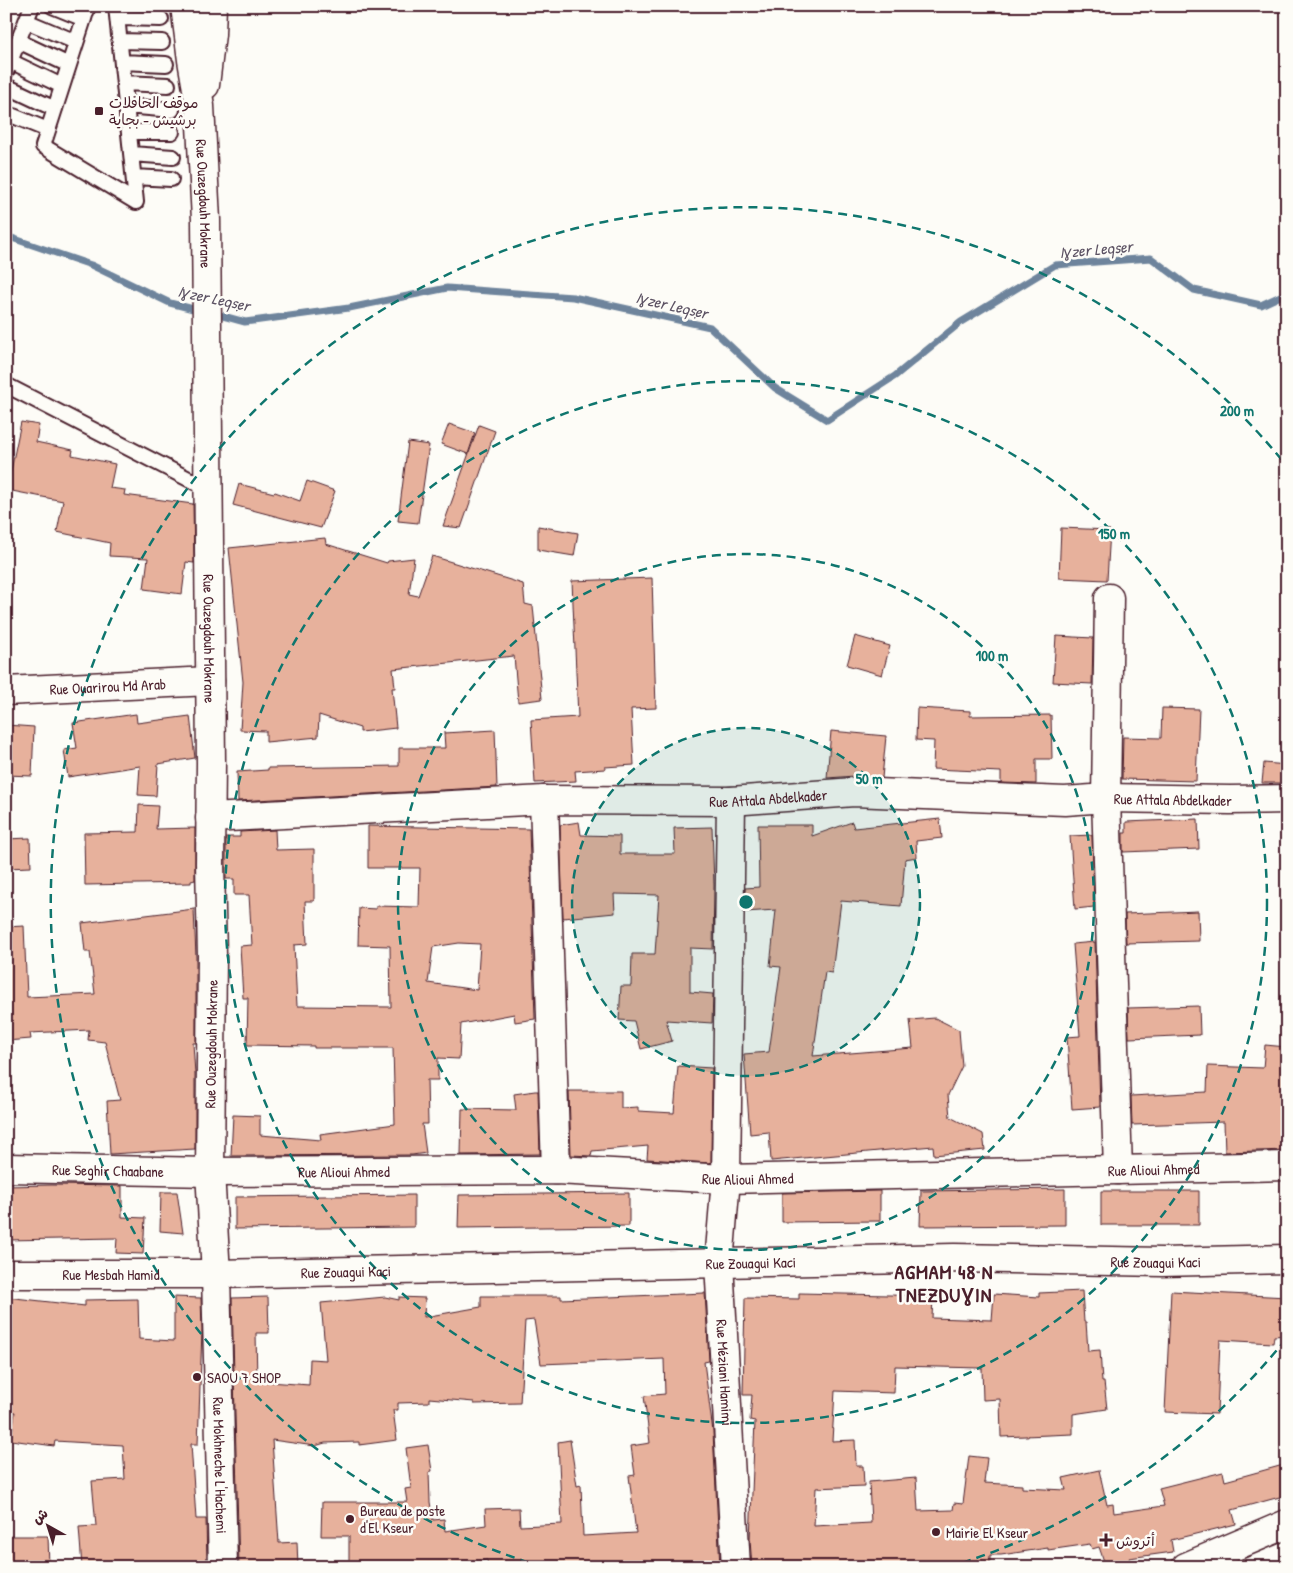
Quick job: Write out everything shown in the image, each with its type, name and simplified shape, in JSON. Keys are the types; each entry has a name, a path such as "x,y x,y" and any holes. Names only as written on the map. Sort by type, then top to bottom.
{"street":[{"name":"Rue Ouzegdouh Mokrane","path":"185,6 200,106 206,220 212,966 210,1172 216,1274"},
{"name":"Rue Ouzegdouh Mokrane","path":"200,106 207,70 212,6"},
{"path":"1109,598 1106,798 1118,1170"},
{"name":"Rue Ouarirou Md Arab","path":"6,691 210,681"},
{"name":"Rue Attala Abdelkader","path":"210,818 544,800 731,801 854,792 1064,801 1106,798 1287,799"},
{"path":"544,800 556,1170"},
{"name":"Rue Méziani Hamimi","path":"731,801 726,1179 719,1263 736,1567"},
{"name":"Rue Alioui Ahmed","path":"210,1172 556,1170 726,1179 1287,1166"},
{"name":"Rue Seghir Chaabane","path":"6,1168 210,1172"},
{"name":"Rue Zouagui Kaci","path":"216,1274 954,1258 1162,1262 1287,1259"},
{"name":"Rue Mesbah Hamid","path":"6,1274 216,1274"},
{"name":"Rue Mokhneche L'Hachemi","path":"216,1274 223,1567"},
{"path":"1186,1567 1287,1524"}],"lane":[{"path":"32,6 8,66 62,86"},
{"path":"52,6 86,13 43,146 136,202 117,12 161,19"},
{"path":"26,21 76,42"},
{"path":"18,41 69,65"},
{"path":"120,41 162,42"},
{"path":"122,62 166,64"},
{"path":"124,83 168,85"},
{"path":"6,86 55,109"},
{"path":"126,106 172,110"},
{"path":"6,113 48,130"},
{"path":"130,132 172,132"},
{"path":"131,154 173,157"},
{"path":"134,177 171,180"},
{"path":"6,385 208,489"}],"building":[{"path":"21,422 39,425 36,442 73,450 72,455 115,464 110,488 125,490 124,495 193,504 194,563 186,562 182,594 144,589 148,558 109,556 110,543 57,532 63,501 7,490"},
{"path":"449,424 475,433 468,454 441,444"},
{"path":"479,425 495,431 461,528 443,526"},
{"path":"408,442 429,445 418,523 398,521"},
{"path":"307,481 335,491 321,528 233,505 239,484 275,492 300,501"},
{"path":"538,526 578,533 574,556 538,550"},
{"path":"1061,528 1110,530 1107,580 1059,578"},
{"path":"325,538 326,544 387,563 388,561 414,558 409,594 418,596 432,556 523,584 525,604 533,606 542,699 518,702 514,656 393,669 395,688 392,688 396,728 360,732 360,728 319,715 318,737 266,742 266,731 240,730 243,682 229,548"},
{"path":"652,578 656,708 631,709 634,765 575,771 576,781 535,783 531,720 578,717 572,581"},
{"path":"855,636 890,646 882,675 847,665"},
{"path":"1056,636 1093,638 1092,684 1053,682"},
{"path":"917,708 970,711 970,716 1051,715 1052,759 1036,759 1036,784 1001,783 1001,772 933,769 934,741 916,740"},
{"path":"1162,708 1199,709 1196,781 1122,779 1123,737 1161,738"},
{"path":"136,714 137,723 190,716 195,758 158,764 156,796 138,795 140,766 68,777 64,750 77,748 73,723"},
{"path":"6,725 34,727 32,776 6,775"},
{"path":"495,730 497,787 238,801 237,772 268,770 268,768 399,766 399,748 445,748 444,733"},
{"path":"831,731 886,736 882,778 855,776 827,778"},
{"path":"1264,763 1287,765 1287,783 1262,783"},
{"path":"139,805 158,806 156,829 195,828 195,880 191,881 191,883 85,885 84,833 138,832"},
{"path":"940,819 942,838 916,841 917,857 905,859 901,906 841,901 832,973 825,972 813,1056 913,1048 910,1020 935,1018 959,1030 962,1066 948,1095 950,1117 983,1134 985,1150 934,1155 933,1146 771,1161 769,1132 750,1134 744,1054 769,1052 781,967 770,966 776,910 745,912 745,888 759,887 758,825 812,825 812,836 852,822 854,828"},
{"path":"1198,819 1199,849 1123,852 1123,833 1126,833 1126,822"},
{"path":"579,822 581,835 620,836 620,854 675,854 674,828 712,827 714,886 713,949 690,948 690,992 713,994 712,1023 666,1020 672,1041 641,1049 634,1021 619,1020 621,986 631,986 632,954 655,954 659,895 614,894 615,913 563,918 560,825"},
{"path":"368,826 529,829 535,1019 515,1022 514,1014 461,1024 459,1059 438,1058 438,1080 427,1080 428,1124 422,1124 426,1153 412,1155 231,1156 233,1115 260,1116 260,1135 321,1140 320,1134 395,1124 393,1048 314,1048 314,1046 247,1045 248,998 243,998 240,946 252,945 249,895 234,895 234,879 226,879 226,837 240,837 240,832 275,830 276,850 314,849 314,901 305,901 307,944 294,945 297,1006 391,1007 390,946 358,945 359,908 376,909 376,906 419,907 420,868 368,868","holes":["459,943 480,944 477,990 428,983 433,947"]},
{"path":"1092,835 1094,907 1075,909 1070,836"},
{"path":"30,838 31,867 6,868 6,839"},
{"path":"194,909 196,958 196,1043 193,1043 195,1149 110,1154 107,1101 120,1100 105,1042 88,1040 89,1030 30,1033 31,1039 6,1041 6,927 24,926 27,997 95,994 90,952 85,952 82,923"},
{"path":"1198,911 1199,941 1126,943 1125,914"},
{"path":"1095,942 1100,1107 1072,1109 1067,1037 1080,1036 1073,944"},
{"path":"1199,1006 1200,1035 1129,1038 1128,1008"},
{"path":"1265,1045 1287,1047 1287,1150 1225,1152 1224,1122 1132,1125 1131,1096 1207,1092 1208,1066 1263,1068"},
{"path":"678,1066 712,1068 711,1163 647,1159 648,1146 592,1151 591,1156 571,1155 569,1091 621,1091 621,1108 638,1107 638,1111 674,1113"},
{"path":"538,1091 540,1154 461,1155 462,1109 516,1110 514,1094"},
{"path":"6,1186 122,1186 122,1217 145,1218 143,1254 116,1253 117,1238 6,1240"},
{"path":"1065,1189 1065,1225 920,1226 921,1191"},
{"path":"880,1191 880,1221 782,1222 782,1193"},
{"path":"1101,1191 1199,1191 1199,1225 1101,1225"},
{"path":"161,1192 177,1192 183,1233 160,1231"},
{"path":"629,1193 629,1226 458,1228 459,1195"},
{"path":"414,1195 414,1227 235,1229 235,1197"},
{"path":"1082,1291 1088,1351 1100,1350 1102,1382 1104,1382 1107,1409 1073,1414 1073,1434 1001,1437 1000,1399 983,1400 982,1368 895,1366 894,1393 835,1391 832,1441 855,1440 856,1466 863,1466 864,1486 816,1488 814,1526 871,1523 869,1482 916,1478 918,1511 953,1510 954,1503 963,1504 969,1456 987,1458 984,1483 1022,1485 1022,1488 1066,1490 1063,1478 1099,1470 1107,1505 1113,1504 1114,1513 1164,1506 1159,1488 1223,1472 1225,1481 1287,1464 1287,1495 1232,1510 1236,1524 1171,1540 1173,1552 1129,1558 1132,1567 1106,1567 1099,1547 1092,1549 1090,1544 990,1555 990,1567 752,1567 750,1540 755,1421 750,1420 752,1395 743,1395 745,1298 799,1299 799,1293 933,1296 932,1318 992,1320 994,1294 1039,1297 1039,1293"},
{"path":"1171,1291 1287,1297 1287,1335 1274,1336 1273,1343 1220,1340 1217,1414 1165,1412"},
{"path":"705,1293 709,1361 704,1362 713,1432 720,1567 488,1567 487,1560 443,1567 409,1567 409,1564 349,1565 349,1536 321,1536 322,1502 407,1502 405,1489 411,1488 406,1448 428,1445 432,1471 429,1472 433,1520 444,1519 445,1531 486,1525 485,1509 519,1508 520,1526 562,1524 558,1442 570,1440 577,1486 581,1485 583,1536 636,1533 629,1476 635,1475 631,1446 650,1443 644,1396 665,1394 664,1359 541,1364 534,1320 525,1321 520,1403 474,1404 474,1402 429,1398 429,1402 398,1403 398,1410 393,1410 397,1440 359,1445 359,1442 325,1443 315,1446 272,1440 279,1543 297,1542 298,1567 239,1567 232,1298 268,1297 269,1333 256,1333 257,1381 309,1385 310,1359 326,1360 321,1303 385,1297 399,1300 399,1297 425,1298 424,1317 481,1307 481,1296 561,1296 561,1299"},
{"path":"6,1297 85,1306 85,1300 138,1299 139,1339 174,1341 174,1297 201,1298 202,1330 198,1444 191,1444 196,1519 206,1519 207,1567 82,1567 79,1527 96,1526 92,1481 125,1479 123,1445 55,1441 54,1446 11,1440 15,1412 6,1411"},
{"path":"6,1536 48,1536 49,1567 6,1567"}],"waterway":[{"name":"Iɣzer Leqṣer","path":"6,236 91,265 170,303 201,311"},
{"name":"Iɣzer Leqṣer","path":"212,313 245,322 349,308 447,288 573,297 710,327 775,388 827,420 895,376 961,322 1055,265 1151,258 1194,290 1261,305 1287,293"}],"place":[{"name":"موقف الحافلات برشيش - بجاية","path":"99,111"},
{"name":"SAOU 7 SHOP","path":"197,1377"},
{"name":"Bureau de poste d'El Kseur","path":"350,1519"},
{"name":"Mairie El Kseur","path":"936,1532"},
{"name":"أتروش","path":"1106,1540"}],"district":[{"name":"AGMAM 48 N TNEZDUƔIN","path":"944,1282"}]}
